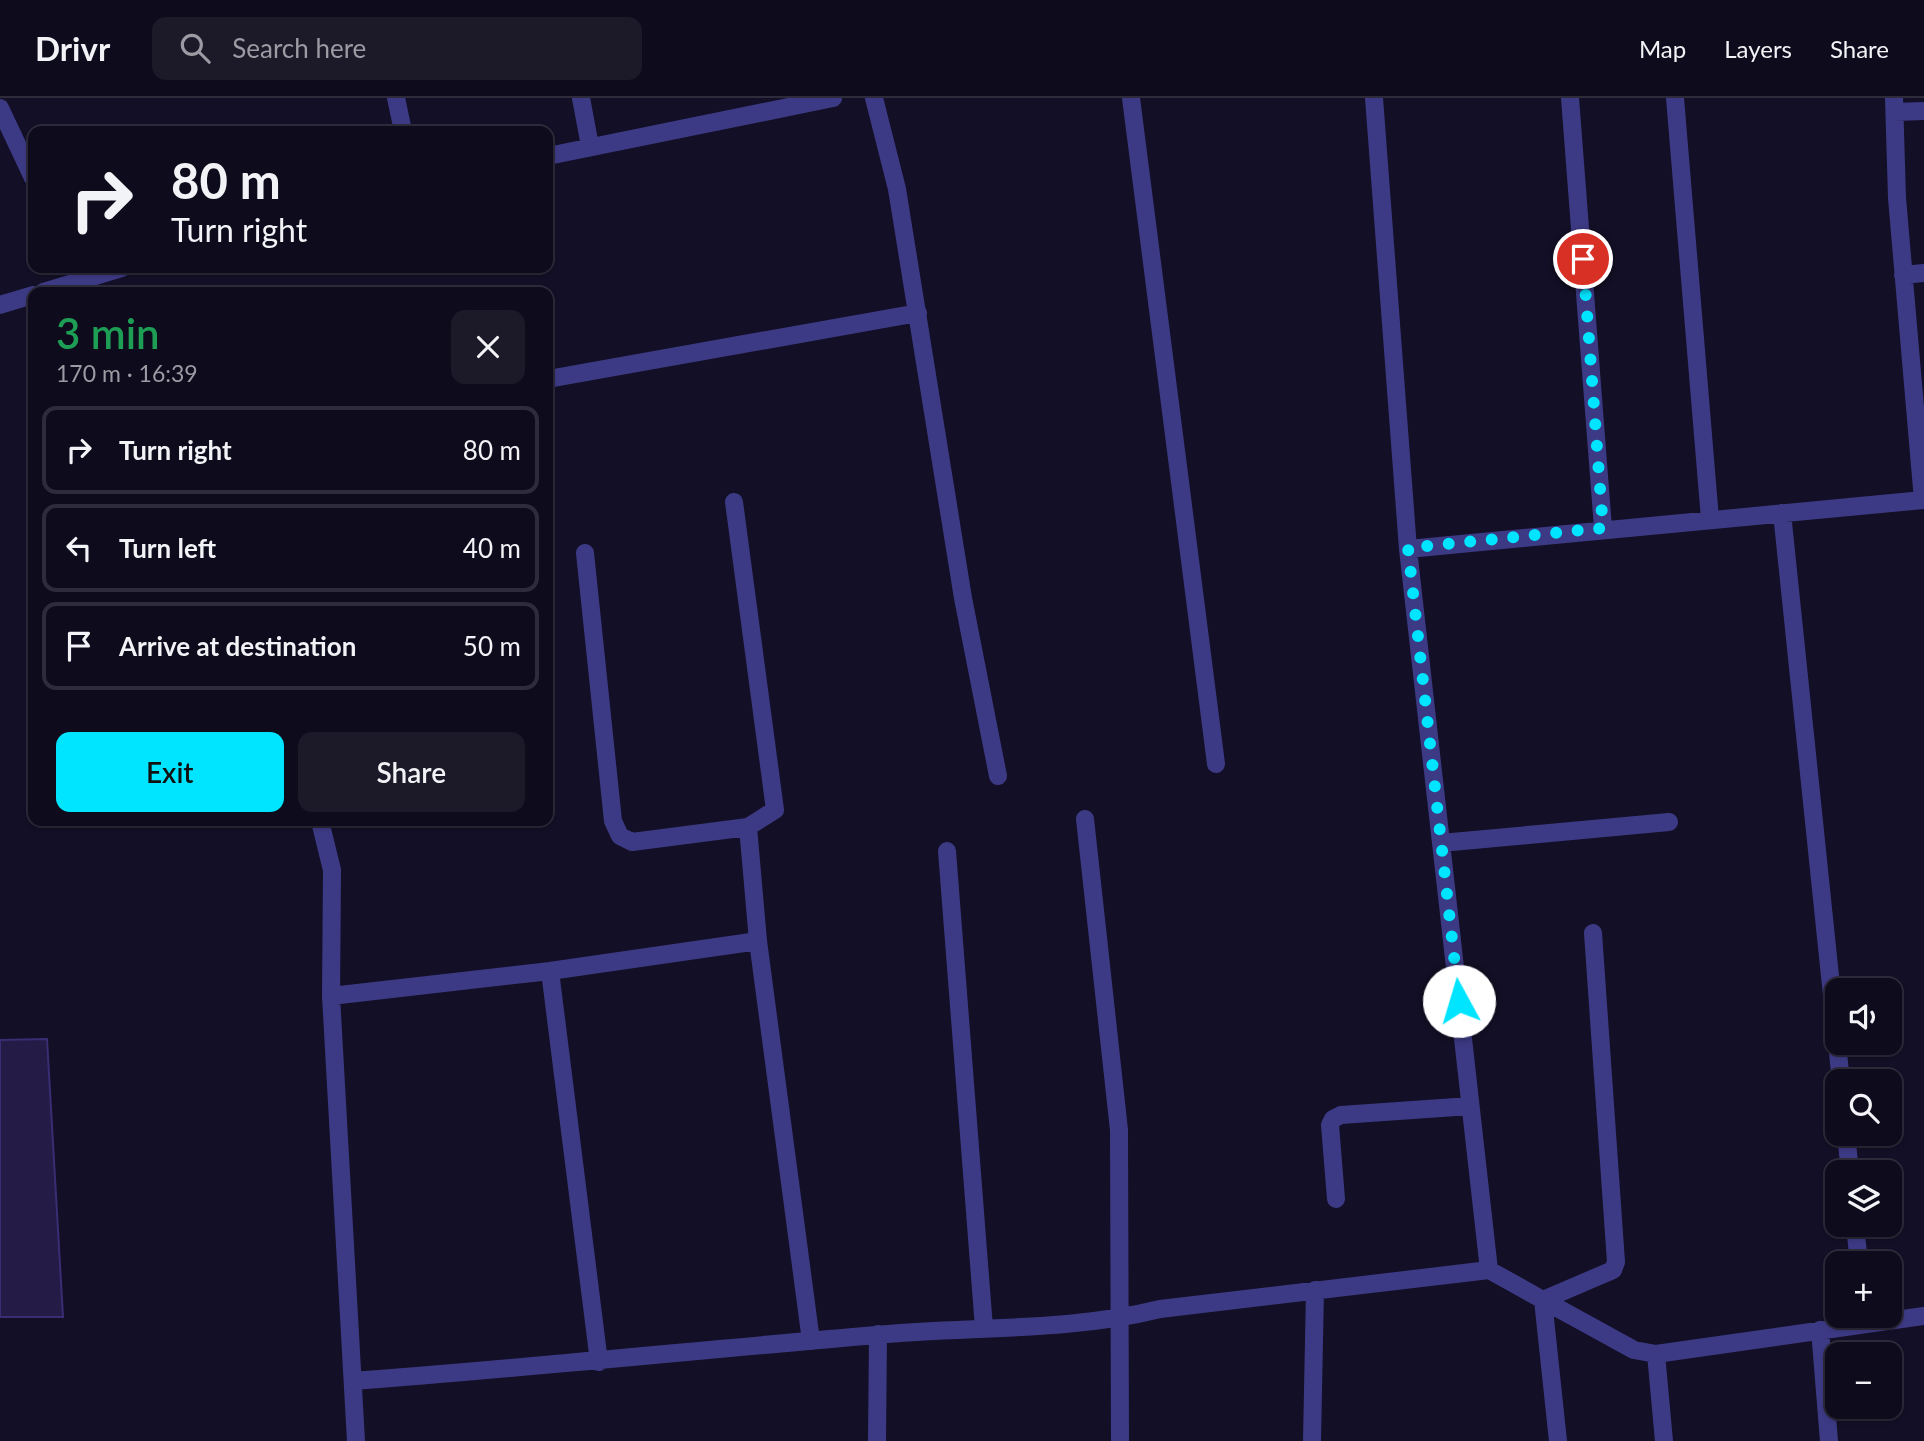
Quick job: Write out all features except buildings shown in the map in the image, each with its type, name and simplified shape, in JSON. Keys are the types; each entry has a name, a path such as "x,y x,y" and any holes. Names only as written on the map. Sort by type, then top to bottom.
{"street":[{"path":"396,98 402,126"},
{"path":"581,98 590,146"},
{"path":"553,155 833,98"},
{"path":"874,98 897,189 963,598 998,776"},
{"path":"1131,98 1216,764"},
{"path":"1374,98 1408,548 1489,1270"},
{"path":"1570,98 1603,528"},
{"path":"1675,98 1710,519"},
{"path":"1408,548 1603,528 1924,502 1897,198 1895,105 1924,111"},
{"path":"0,108 28,167"},
{"path":"59,287 105,273"},
{"path":"1903,275 1924,274"},
{"path":"0,305 28,297"},
{"path":"553,378 918,313"},
{"path":"585,553 614,821 620,836 632,842 748,827 775,810 734,502"},
{"path":"1782,513 1839,1069"},
{"path":"1085,819 1119,1130 1120,1441"},
{"path":"1441,844 1669,822"},
{"path":"321,826 332,870 331,996 356,1441"},
{"path":"748,827 758,941 811,1341"},
{"path":"947,851 984,1328"},
{"path":"1544,1300 1613,1270 1615,1262 1593,933"},
{"path":"331,996 550,971 758,941"},
{"path":"550,971 599,1362"},
{"path":"1336,1199 1332,1119 1341,1115 1470,1106"},
{"path":"352,1381 599,1362 878,1335 1119,1319 1160,1309 1489,1270 1634,1350 1656,1354 1829,1328"},
{"path":"1312,1441 1315,1290"},
{"path":"1544,1300 1558,1441"},
{"path":"1902,1317 1924,1316"},
{"path":"1821,1330 1829,1441"},
{"path":"877,1441 878,1335"},
{"path":"1656,1354 1664,1441"}],"route":[{"path":"1459,1001 1408,548 1603,528 1583,259"}]}
